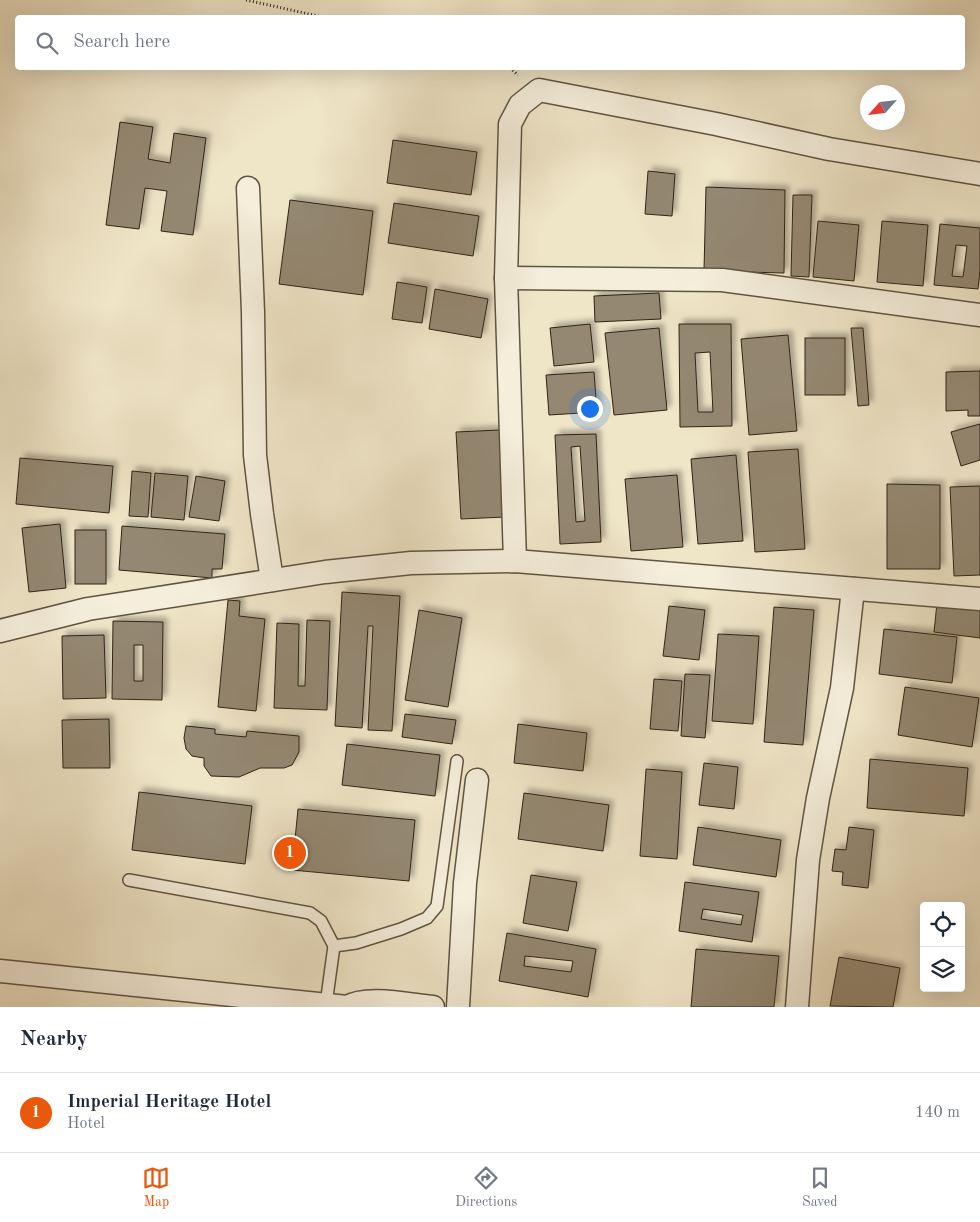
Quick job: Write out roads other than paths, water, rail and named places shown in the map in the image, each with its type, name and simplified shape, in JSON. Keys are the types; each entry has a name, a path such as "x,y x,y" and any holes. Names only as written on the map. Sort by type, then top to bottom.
{"street":[{"path":"515,561 506,278 510,124 520,105 540,90 716,124 829,149 980,174"},
{"path":"248,188 253,312 255,455 272,580"},
{"path":"506,278 722,280 980,315"},
{"path":"0,631 88,609 325,572 412,563 515,561 980,599"},
{"path":"797,1007 808,860 818,798 842,688 853,589"},
{"path":"458,1007 465,883 476,780"},
{"path":"0,971 340,1006 368,1001 433,1007"}],"lane":[{"path":"334,946 356,943 401,929 428,918 437,906 457,761"},
{"path":"130,880 310,913 322,921 334,946 340,1006"}],"place":[{"name":"Imperial Heritage Hotel","path":"290,853"}]}
